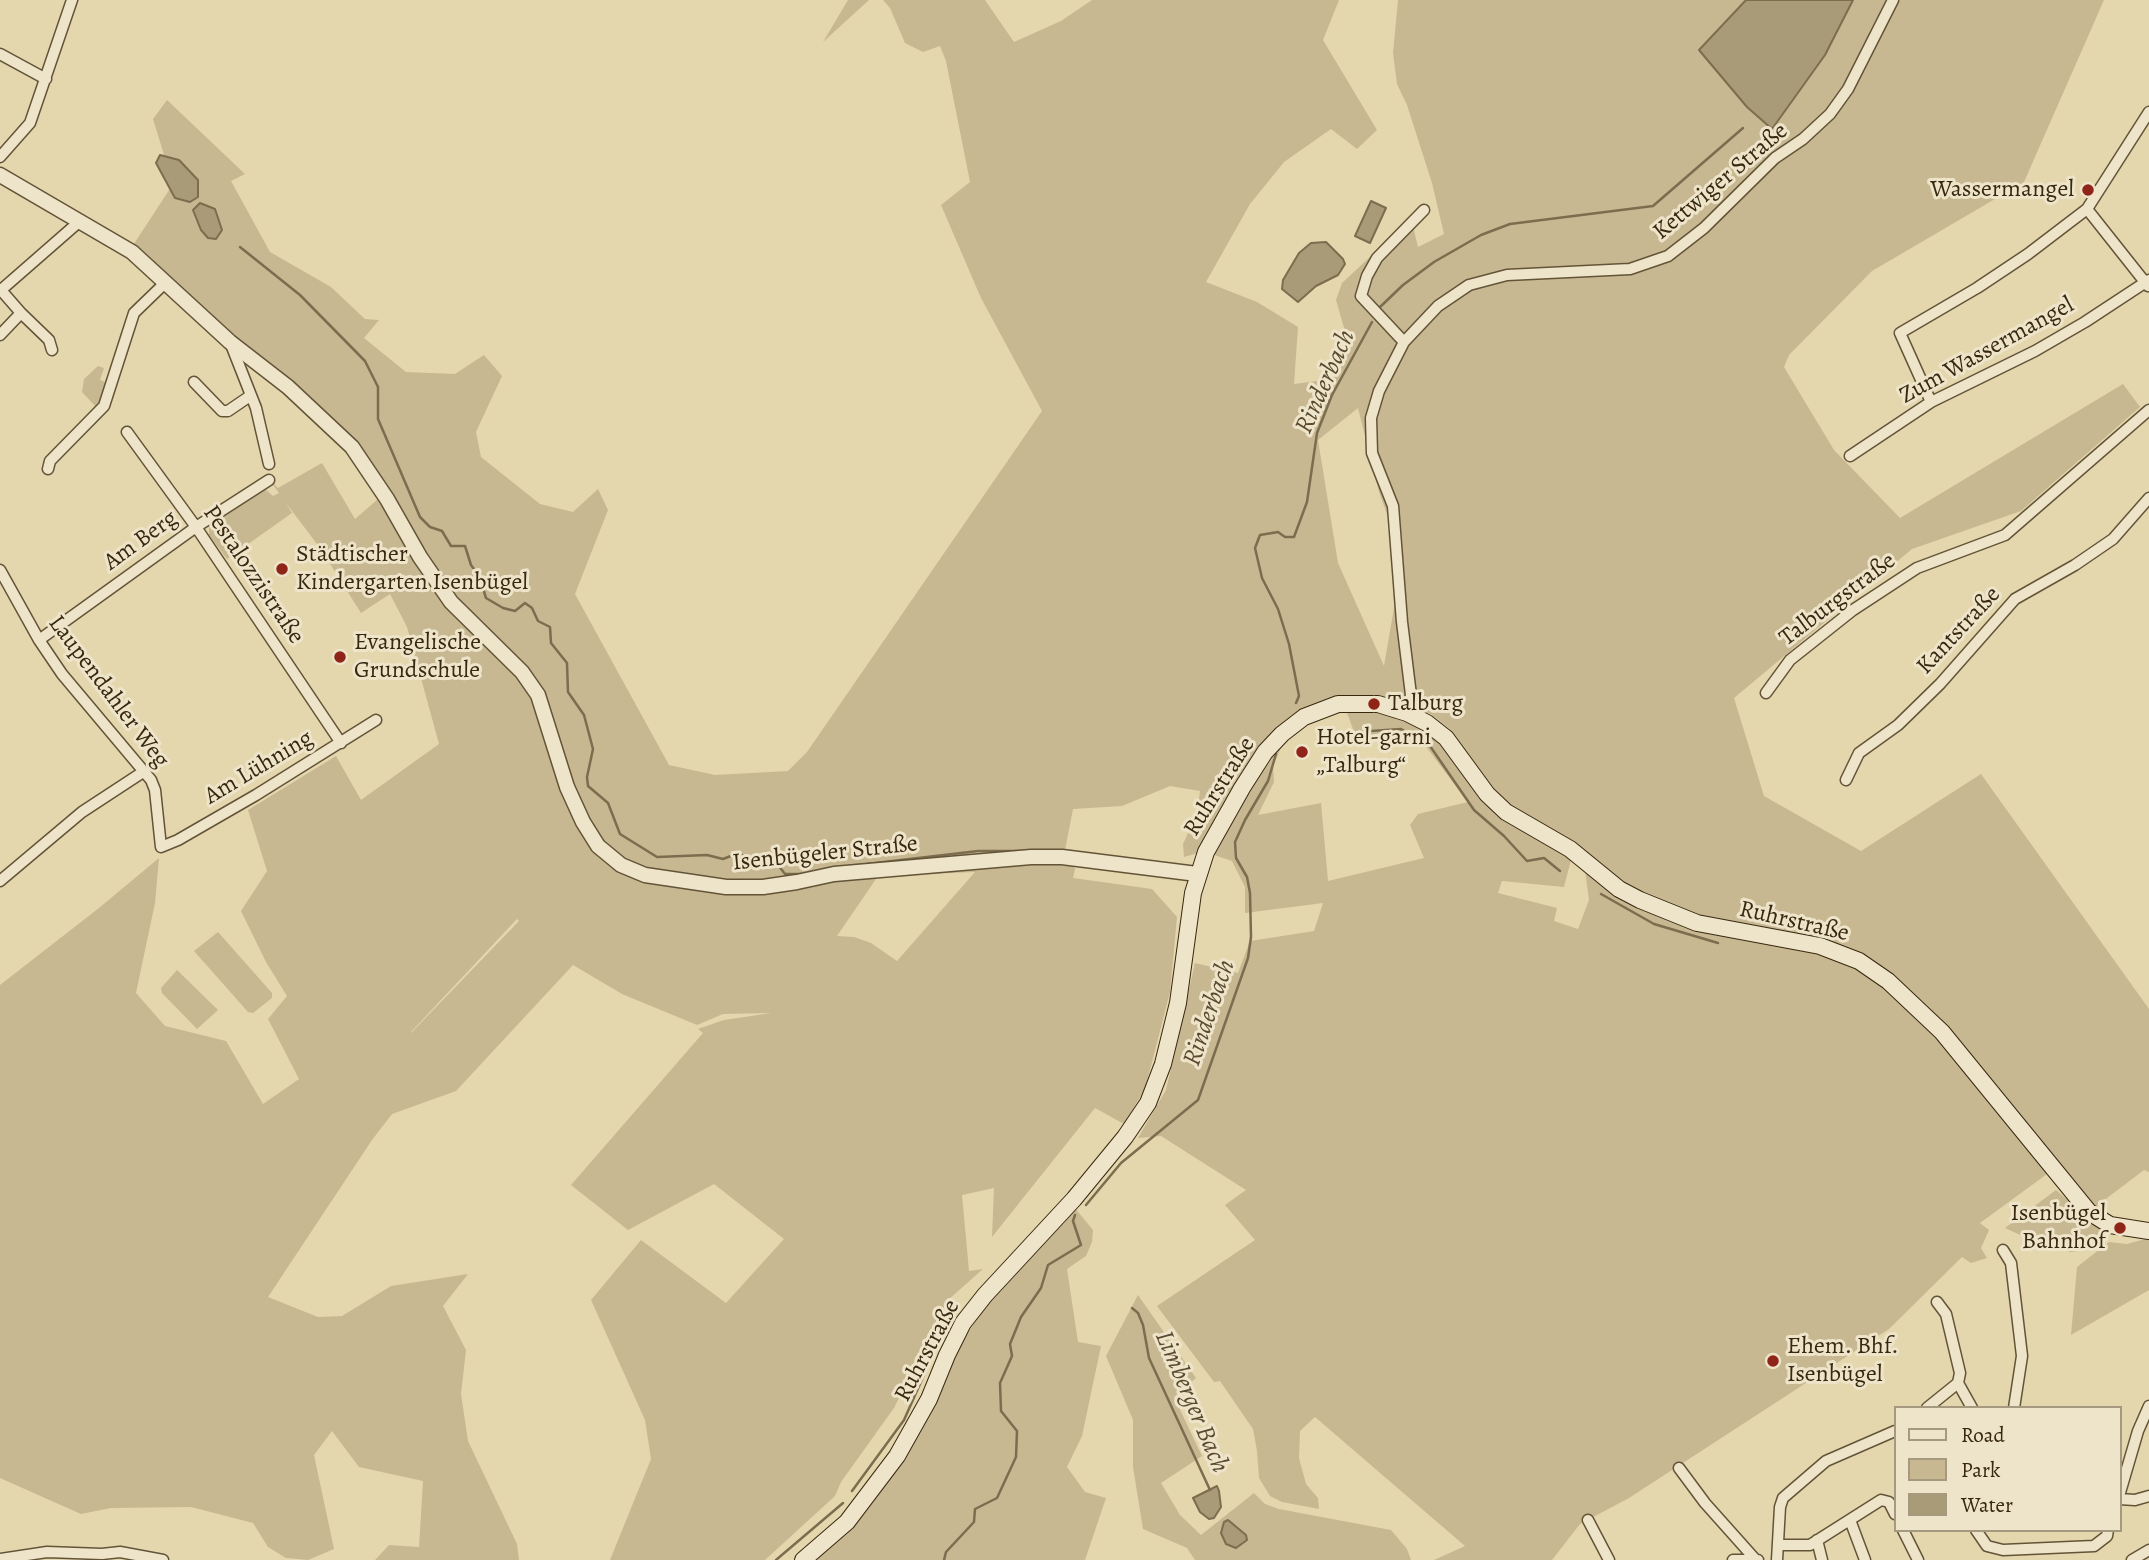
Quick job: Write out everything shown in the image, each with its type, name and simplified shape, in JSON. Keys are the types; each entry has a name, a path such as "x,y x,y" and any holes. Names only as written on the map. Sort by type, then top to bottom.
{"main road":[{"name":"Ruhrstraße","path":"803,1560 853,1515 897,1456 929,1399 963,1323 985,1295 1074,1199 1125,1138 1147,1104 1163,1064 1178,1003 1197,874 1206,852 1265,752 1297,722 1323,709 1357,702 1378,704 1427,723 1446,738 1487,794 1506,812 1570,849 1619,890 1697,923 1820,946 1859,961 1888,981 1942,1032 2089,1212 2110,1225 2149,1231"}],"street":[{"path":"0,157 30,123 72,0"},
{"name":"Kettwiger Straße","path":"1407,713 1411,695 1393,506 1372,453 1371,418 1379,391 1404,342 1438,306 1469,285 1507,275 1630,269 1668,256 1704,228 1774,158 1803,139 1830,114 1852,80 1893,0"},
{"path":"0,54 46,79"},
{"path":"1931,402 1900,333 1977,288 2028,254 2087,209 2149,112"},
{"name":"Isenbügeler Straße","path":"0,175 132,252 230,342 273,374 352,447 451,602 523,672 538,695 567,788 583,822 598,846 621,865 645,875 726,887 763,887 834,874 1062,857 1197,874"},
{"path":"2087,209 2148,283"},
{"path":"1404,342 1361,296 1371,267 1424,210"},
{"path":"52,350 49,340 1,290 80,221"},
{"path":"48,469 50,461 104,406 134,313 164,283"},
{"name":"Zum Wassermangel","path":"1850,456 1931,402 2035,351 2148,283"},
{"path":"0,335 21,313"},
{"name":"Isenbügeler Straße","path":"230,342 256,408 269,464"},
{"path":"194,382 222,411 228,411 250,396"},
{"name":"Talburgstraße","path":"1766,693 1790,660 1853,610 1917,568 2005,535 2149,410"},
{"name":"Pestalozzistraße","path":"127,432 196,527 341,743"},
{"name":"Am Berg","path":"39,640 196,527 269,480"},
{"name":"Kantstraße","path":"1846,780 1859,753 1898,725 1940,684 2015,599 2075,565 2113,539 2149,498"},
{"name":"Laupendahler Weg","path":"0,570 39,640 88,707 155,790 161,847"},
{"name":"Am Lühning","path":"161,847 245,802 376,720"},
{"path":"0,881 82,812 143,772"},
{"path":"2003,1250 2011,1263 2022,1356 2014,1406"},
{"path":"1937,1303 1946,1314 1959,1373 1958,1383 1971,1406"},
{"path":"1929,1406 1958,1383"},
{"path":"2121,1492 2144,1432 2149,1406"},
{"path":"1777,1560 1780,1507 1783,1498 1826,1461 1894,1431"},
{"path":"1679,1468 1705,1503 1756,1559"},
{"path":"2121,1497 2135,1500 2149,1496"},
{"path":"1779,1545 1810,1545 1881,1500 1889,1502 1894,1512"},
{"path":"1588,1520 1609,1560"},
{"path":"1850,1520 1865,1560"},
{"path":"1904,1532 1918,1560"},
{"path":"1977,1532 1987,1546 2032,1554 2094,1546 2108,1532"},
{"path":"1817,1540 1822,1560"},
{"path":"2132,1560 2149,1550"},
{"path":"0,1559 60,1551 102,1554 120,1552 163,1560"},
{"path":"1734,1560 1756,1559"}],"green space":[{"path":"848,0 869,0 823,42"},
{"path":"883,0 985,0 1014,42 1061,21 1092,0 1339,0 1323,40 1377,130 1357,149 1331,129 1284,162 1250,204 1206,282 1257,302 1298,327 1294,384 1333,379 1349,345 1336,300 1342,283 1412,222 1418,247 1444,234 1432,183 1407,105 1397,84 1393,53 1398,0 1746,0 1699,50 1772,129 1825,55 1853,0 2104,0 2024,182 1872,271 1789,355 1784,367 1834,450 1900,518 2123,384 2140,407 2021,511 1912,549 1734,698 1764,796 1861,851 1981,774 2149,1009 2149,1172 2144,1170 2094,1208 1948,1030 1809,937 1694,914 1624,884 1573,841 1513,807 1493,789 1450,729 1431,714 1399,703 1293,716 1201,852 1184,857 1183,844 1197,814 1200,791 1170,786 1122,806 1073,809 1065,850 1075,869 1073,878 1152,889 1177,917 1170,992 1145,1089 1124,1124 1095,1108 992,1237 994,1188 962,1195 969,1271 983,1269 948,1300 894,1408 841,1482 835,1496 765,1560 610,1560 651,1459 645,1420 591,1300 641,1240 726,1303 784,1239 714,1184 628,1230 571,1185 703,1033 698,1029 724,1020 771,1013 723,1014 697,1025 622,994 573,965 456,1091 392,1114 268,1297 318,1317 342,1316 391,1286 468,1274 443,1306 466,1350 461,1394 468,1441 517,1544 519,1560 375,1560 389,1545 419,1547 423,1481 359,1467 332,1431 314,1455 334,1549 308,1560 286,1558 268,1547 253,1523 191,1507 111,1508 81,1514 0,1478 0,985 159,858 155,903 136,993 165,1026 226,1041 263,1104 299,1079 268,1019 287,996 266,962 241,911 267,871 248,810 336,756 361,800 439,744 407,627 390,594 361,613 320,548 286,503 292,513 227,559 209,535 209,527 259,491 265,489 273,496 279,493 270,481 278,488 322,463 355,519 385,493 297,386 270,372 130,250 173,184 153,119 167,100 245,174 231,181 270,252 331,287 365,319 379,320 364,338 406,372 455,374 484,355 502,376 476,432 481,457 540,504 573,512 598,489 608,510 575,594 669,765 715,775 788,771 807,752 1042,411 981,298 941,205 970,182 946,61 940,46 923,52 905,43 890,8","holes":["1358,408 1379,492 1392,528 1394,608 1384,666 1338,563 1318,440","975,872 897,961 871,943 854,937 837,936 878,876","517,919 519,921 411,1032"]},
{"path":"98,366 104,368 100,380 108,383 102,401 96,407 82,392 84,379"},
{"path":"1346,710 1377,712 1422,728 1440,742 1538,837 1571,860 1564,887 1502,881 1498,893 1557,908 1554,921 1578,929 1589,900 1585,870 1644,909 1709,934 1777,942 1820,952 1865,971 1938,1036 2047,1174 1980,1223 1989,1230 1981,1248 1987,1258 1971,1263 1962,1257 1889,1329 1629,1498 1580,1524 1552,1560 1434,1560 1465,1546 1315,1417 1300,1431 1299,1458 1306,1484 1318,1498 1319,1509 1282,1502 1270,1496 1259,1478 1253,1429 1220,1381 1214,1382 1157,1306 1255,1240 1225,1205 1246,1190 1161,1136 1138,1138 1166,1090 1195,963 1238,973 1250,941 1314,931 1323,903 1245,913 1245,887 1232,861 1214,855 1253,786 1284,741 1273,766 1274,782 1258,815 1321,803 1328,881 1424,858 1410,825 1418,814 1468,802 1424,744 1395,731 1356,737"},
{"path":"218,932 272,993 272,998 253,1013 248,1012 194,951"},
{"path":"177,970 218,1010 197,1029 162,993 161,988"},
{"path":"2056,1190 2100,1228 2097,1239 2084,1250 2070,1252 2038,1243 2005,1228"},
{"path":"1074,1207 1093,1230 1092,1242 1086,1256 1067,1269 1078,1342 1101,1346 1082,1436 1067,1467 1085,1492 1106,1498 1085,1560 811,1560 859,1518 983,1308"},
{"path":"2149,1238 2149,1290 2071,1335 2077,1267 2109,1242 2127,1244"},
{"path":"1138,1295 1196,1378 1174,1397 1202,1456 1161,1483 1180,1515 1201,1535 1254,1493 1265,1504 1279,1509 1391,1530 1407,1549 1411,1560 1195,1560 1187,1548 1143,1529 1133,1467 1133,1420 1106,1356"}],"water":[{"path":"1746,0 1853,0 1825,55 1772,129 1747,107 1699,50"},
{"path":"160,155 179,160 198,180 198,197 190,202 175,198 156,163"},
{"path":"1371,201 1386,208 1370,243 1355,236"},
{"path":"200,203 215,209 222,230 216,239 208,238 201,230 193,210"},
{"path":"1326,242 1345,264 1338,275 1316,286 1298,302 1282,289 1283,280 1299,253 1311,243"},
{"path":"1217,1486 1221,1507 1214,1518 1209,1519 1200,1512 1193,1498"},
{"path":"1228,1520 1246,1535 1247,1540 1236,1548 1226,1544 1221,1533 1224,1522"}],"waterway":[{"name":"Rinderbach","path":"1379,308 1403,285 1434,262 1481,235 1510,224 1653,206 1743,128"},
{"path":"240,247 300,295 365,361 378,387 378,419 420,517 430,527 442,531 451,546 465,546 486,598 503,608 515,611 525,603 532,608 538,621 550,627 551,643 567,663 568,692 584,715 593,749 587,777 588,786 608,803 620,834 657,857 707,855 723,859 736,854 775,861 785,874 803,874"},
{"name":"Rinderbach","path":"1296,703 1299,696 1289,644 1278,609 1262,578 1255,548 1260,535 1278,532 1285,537 1294,537 1307,502 1317,433 1332,395 1372,322"},
{"path":"1356,732 1401,729 1430,746 1474,810 1527,861 1544,858 1560,871"},
{"name":"Rinderbach","path":"1086,1205 1121,1163 1198,1100 1248,958 1251,937 1250,893 1247,877 1236,858 1235,842 1268,781 1276,754"},
{"path":"841,867 978,851 1026,851"},
{"path":"1601,894 1654,924 1718,943"},
{"path":"944,1560 946,1552 974,1522 975,1509 997,1498 1016,1457 1017,1431 1001,1411 1000,1383 1012,1356 1010,1344 1021,1317 1041,1288 1048,1265 1081,1245 1073,1221 1075,1215"},
{"name":"Limberger Bach","path":"1132,1308 1138,1313 1143,1325 1149,1358 1210,1490"},
{"path":"852,1491 904,1420 928,1366"},
{"path":"776,1560 843,1503"}],"place":[{"name":"Wassermangel","path":"2088,190"},
{"name":"Städtischer Kindergarten Isenbügel","path":"282,569"},
{"name":"Evangelische Grundschule","path":"340,657"},
{"name":"Talburg","path":"1374,704"},
{"name":"Hotel-garni „Talburg“","path":"1302,752"},
{"name":"Isenbügel Bahnhof","path":"2120,1228"},
{"name":"Ehem. Bhf. Isenbügel","path":"1773,1361"}]}
